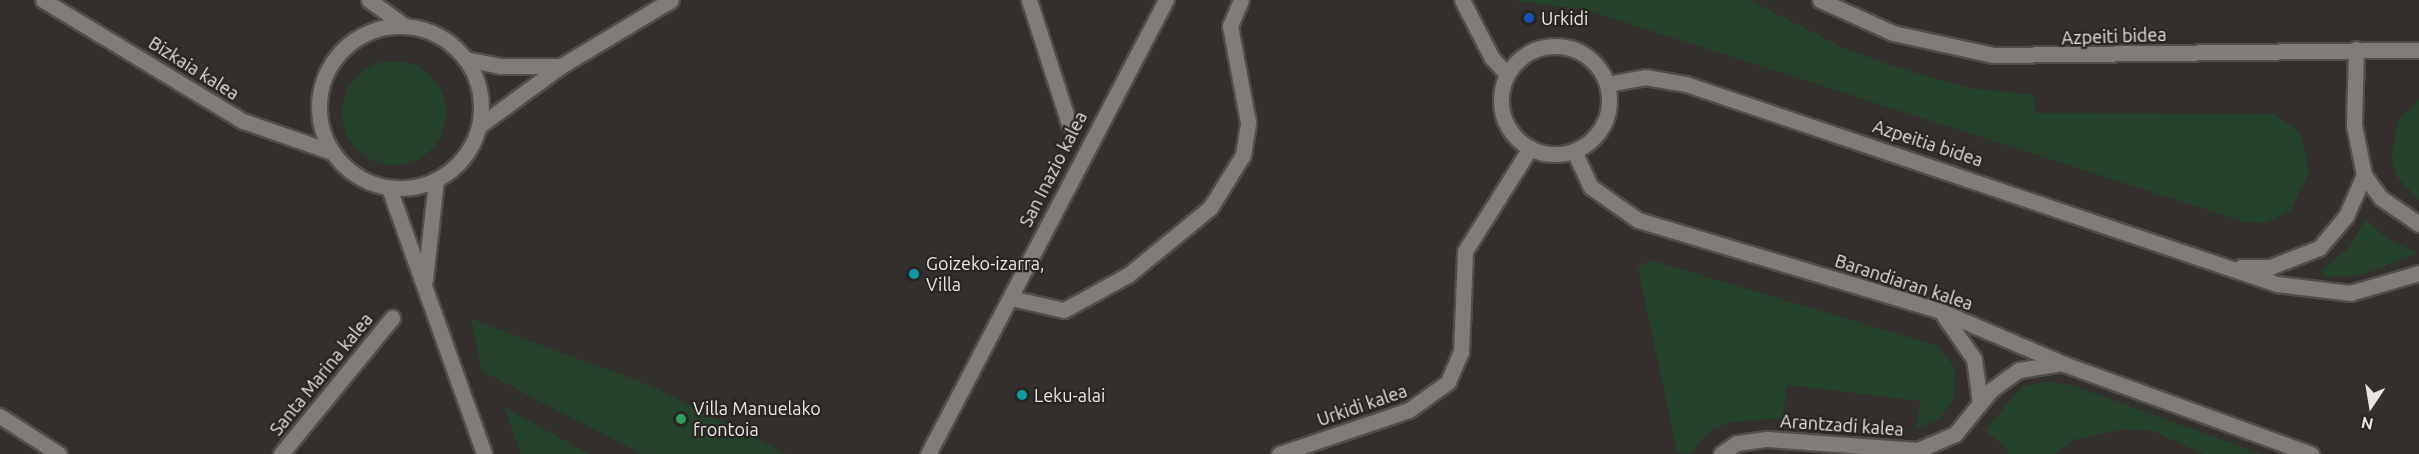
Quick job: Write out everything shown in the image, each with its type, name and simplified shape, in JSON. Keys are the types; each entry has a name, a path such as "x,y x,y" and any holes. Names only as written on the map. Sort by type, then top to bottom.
{"street":[{"name":"Bizkaia kalea","path":"43,0 243,121 332,152"},
{"path":"369,0 405,26 449,42 465,58 481,101 479,126"},
{"path":"405,26 380,28 337,56 318,103 332,152 357,175 389,188 413,188 436,180 455,166 479,126 561,66 671,0"},
{"path":"1029,0 1069,124"},
{"name":"San Inazio kalea","path":"928,454 1166,0"},
{"path":"1011,298 1064,310 1128,275 1210,208 1243,154 1248,122 1230,26 1241,0"},
{"path":"1462,0 1492,58 1507,74"},
{"name":"Azpeiti bidea","path":"1820,0 1893,33 1993,55 2419,50"},
{"path":"1560,47 1586,55 1607,84 1610,100 1600,131 1574,151 1560,155 1530,148 1506,124 1501,108 1507,74 1533,50 1560,47"},
{"path":"2356,49 2354,125 2364,175 2381,198 2419,224"},
{"path":"465,58 501,66 561,66"},
{"name":"Azpeitia bidea","path":"1607,84 1645,77 1686,84 2318,293 2375,290 2419,273"},
{"name":"Urkidi kalea","path":"1279,454 1409,410 1448,382 1461,352 1465,251 1530,148"},
{"name":"Barandiaran kalea","path":"1574,151 1591,187 1638,220 1938,310 2064,364 2311,454"},
{"path":"2234,267 2270,267 2319,248 2346,216 2364,175"},
{"path":"425,283 436,180"},
{"path":"389,188 425,283 484,454"},
{"path":"1938,310 1974,359 1980,403"},
{"name":"Santa Marina kalea","path":"281,454 392,318"},
{"name":"Arantzadi kalea","path":"1721,454 1737,443 1767,439 1918,450 1955,434 1980,403 2019,370 2064,364"},
{"path":"0,416 59,454"}],"green space":[{"path":"1510,0 1750,0 1843,48 1905,70 1969,88 2033,95 2036,113 2274,114 2300,132 2309,172 2290,211 2263,223 2245,222 1587,10"},
{"path":"394,61 414,65 423,70 437,84 442,93 446,113 442,133 437,142 423,156 414,161 394,165 374,161 365,156 351,142 346,133 342,113 346,93 351,84 365,70 374,65"},
{"path":"2419,100 2419,200 2398,178 2391,159 2398,120"},
{"path":"2366,219 2387,239 2418,253 2362,275 2324,277 2322,270 2348,249"},
{"path":"1650,260 1938,346 1955,368 1953,400 1939,419 1917,428 1920,401 1787,385 1783,418 1730,422 1711,430 1690,454 1677,451 1638,268"},
{"path":"471,319 649,385 787,454 642,454 482,371"},
{"path":"2047,381 2071,385 2261,454 2203,454 2153,431 2126,429 2076,439 2054,454 2006,454 2009,450 1985,430 2022,387"},
{"path":"504,407 589,454 521,454"}],"place":[{"name":"Urkidi","path":"1529,18"},
{"name":"Goizeko-izarra, Villa","path":"914,274"},
{"name":"Leku-alai","path":"1022,395"},
{"name":"Villa Manuelako frontoia","path":"681,419"}]}
